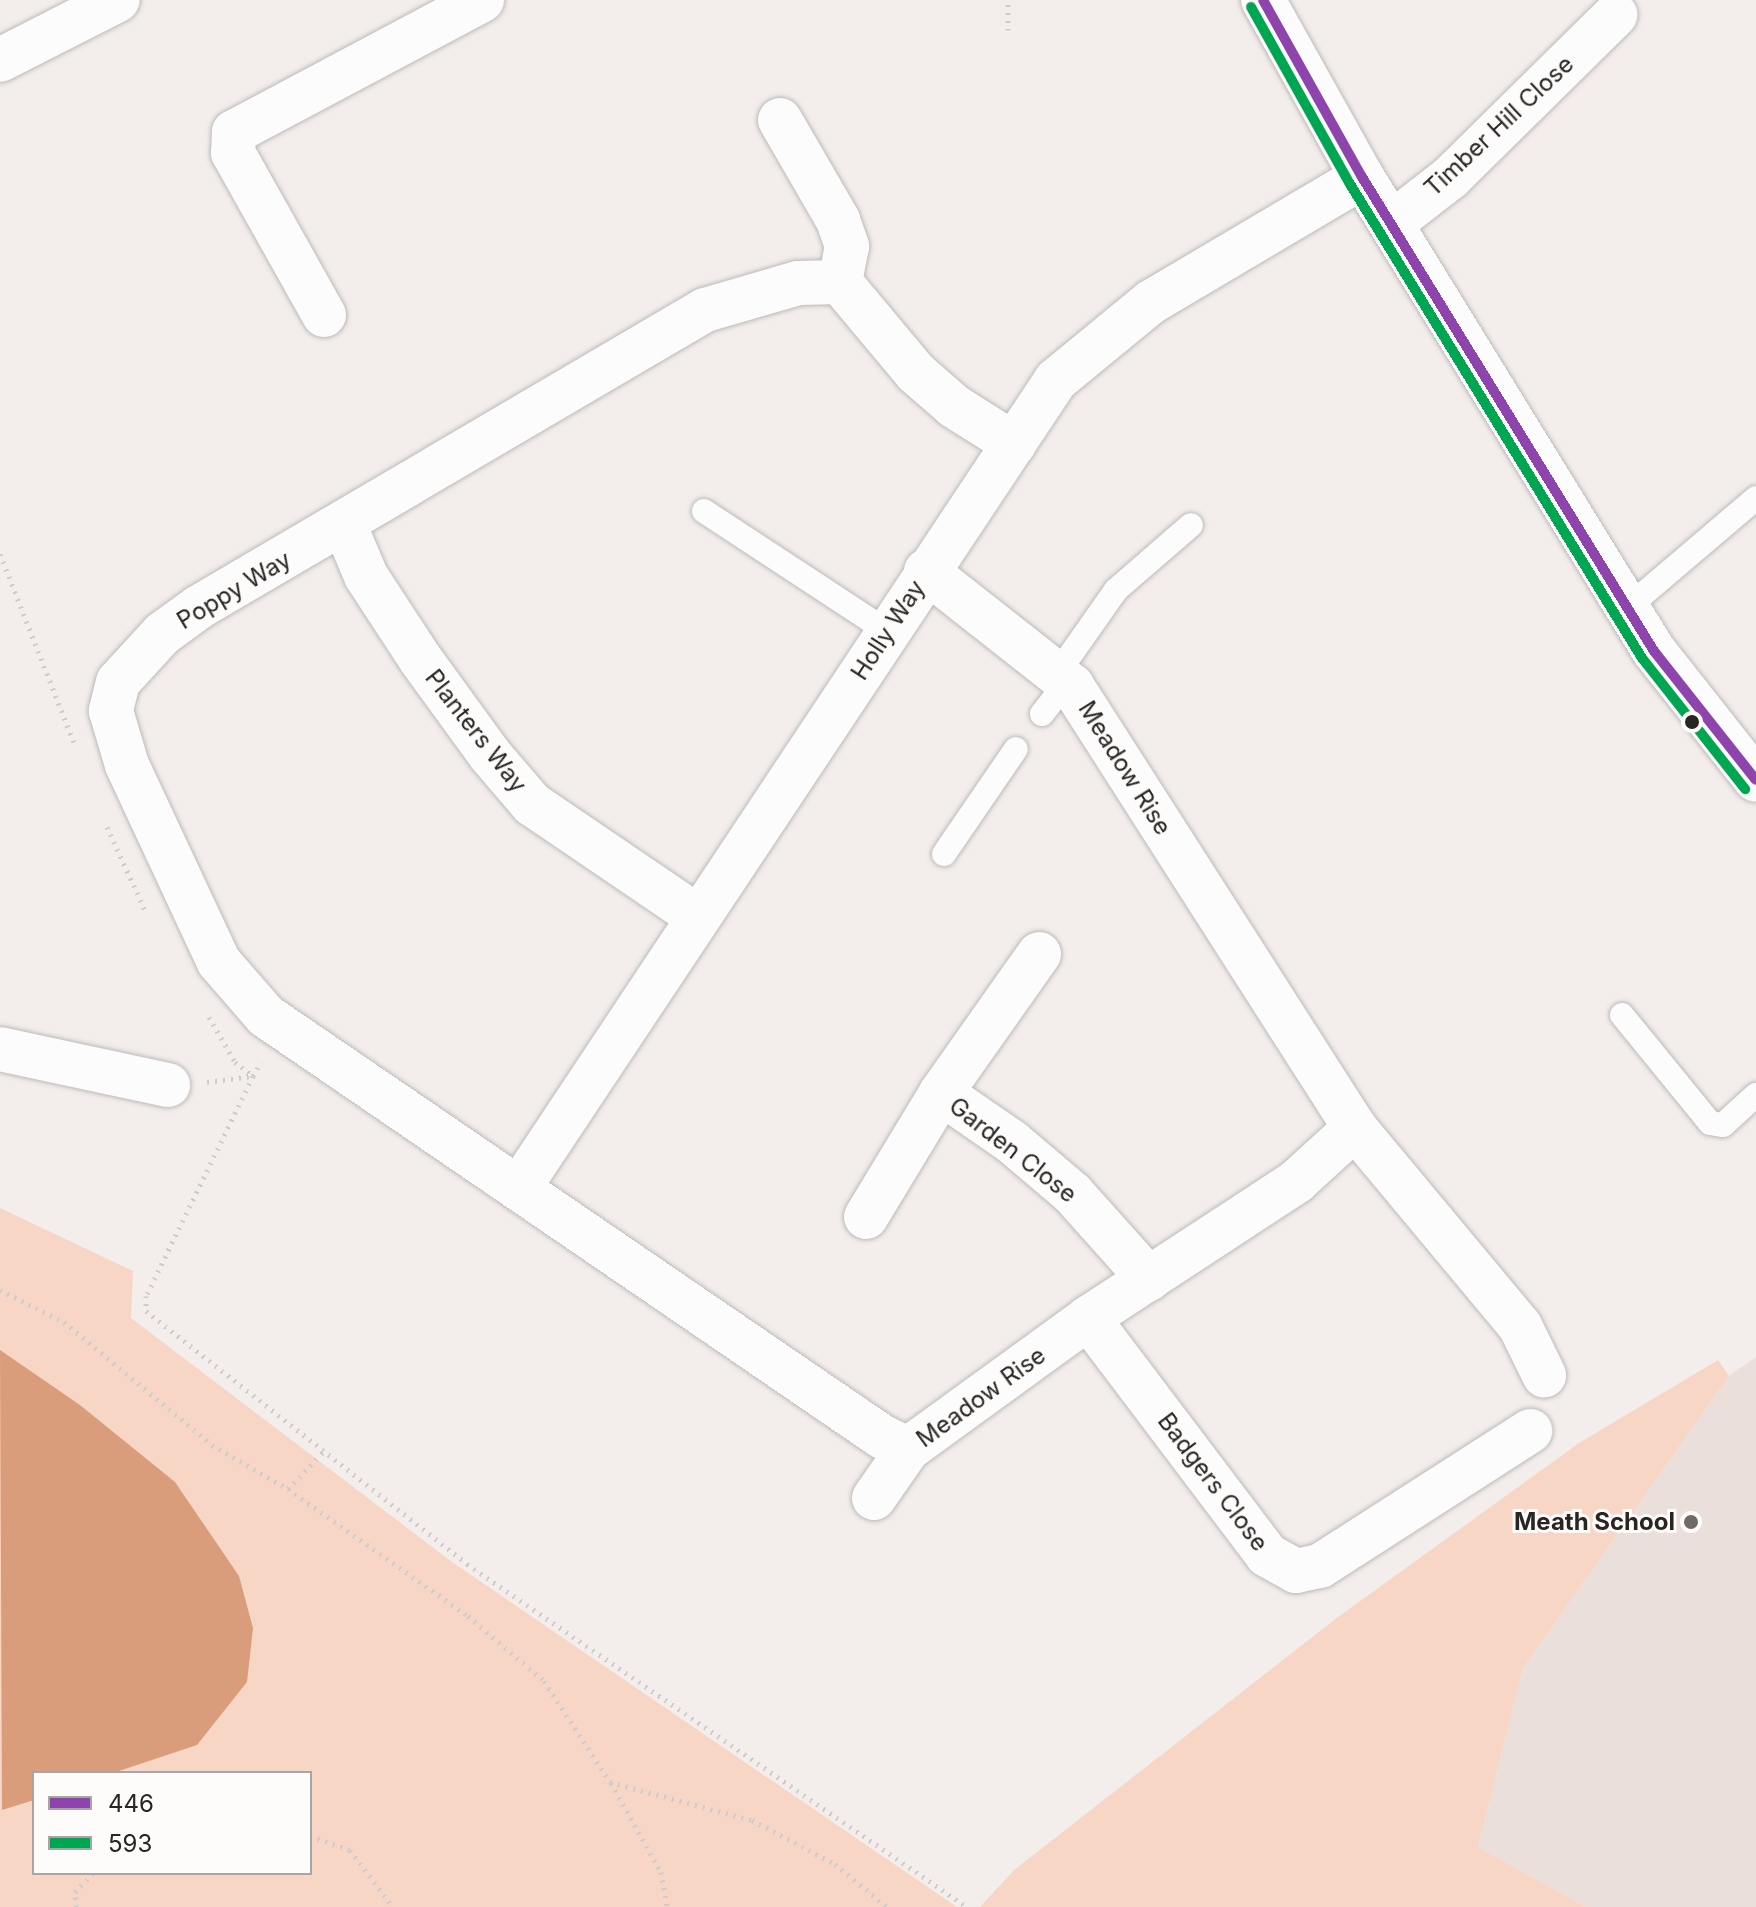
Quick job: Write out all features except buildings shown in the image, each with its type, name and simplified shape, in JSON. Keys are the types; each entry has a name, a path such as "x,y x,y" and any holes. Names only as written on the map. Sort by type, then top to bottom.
{"street":[{"path":"0,60 118,0"},
{"path":"324,315 233,153 234,132 482,0"},
{"path":"1263,0 1362,177 1628,607 1721,741 1756,780"},
{"name":"Timber Hill Close","path":"1392,223 1451,177 1607,11"},
{"path":"780,120 838,220 847,246 840,282 916,373 954,406 1014,444"},
{"name":"Holly Way","path":"519,1188 926,571 1056,380 1115,327 1362,177"},
{"name":"Poppy Way","path":"519,1188 266,1016 219,962 127,765 111,711 118,682 162,634 199,607 345,526 521,414 705,310 798,283 840,282"},
{"name":"Planters Way","path":"345,526 366,576 421,660 490,755 532,804 698,917"},
{"name":"Meadow Rise","path":"926,571 1055,690 1355,1128 1520,1326 1544,1375"},
{"name":"Garden Close","path":"866,1217 941,1093 1039,954"},
{"path":"0,1049 168,1085"},
{"name":"Garden Close","path":"941,1093 1012,1142 1073,1194 1149,1279"},
{"name":"Meadow Rise","path":"519,1188 881,1436 908,1449 1088,1318 1297,1181 1355,1128"},
{"name":"Badgers Close","path":"1088,1318 1267,1555 1296,1571 1320,1566 1530,1431"},
{"path":"874,1498 908,1449"}],"lane":[{"path":"1628,607 1756,498"},
{"path":"704,511 887,631"},
{"path":"1055,690 1116,590 1191,525"},
{"path":"944,854 1016,749"},
{"path":"1622,1015 1710,1123 1723,1125 1756,1095"}],"path":[{"path":"1008,0 1008,30"},
{"path":"0,554 75,746"},
{"path":"104,819 127,878 150,918"},
{"path":"204,1010 235,1062 253,1076 146,1296 146,1311 467,1564 967,1907"},
{"path":"0,1290 64,1322 212,1445 288,1489 468,1616 544,1681 610,1782 661,1872 667,1907"},
{"path":"288,1489 324,1451"},
{"path":"610,1782 752,1820 835,1864 887,1907"},
{"path":"312,1837 350,1850 393,1907"},
{"path":"76,1907 75,1892 91,1875"}],"shaded area":[{"path":"0,1208 133,1271 131,1318 452,1562 957,1907 0,1907"},
{"path":"0,1350 80,1405 175,1482 239,1576 253,1628 247,1682 197,1745 119,1771 32,1771 32,1801 2,1810"},
{"name":"Meath School","path":"1756,1357 1756,1907 1586,1907 1478,1847 1523,1668 1729,1376"},
{"path":"1718,1360 1729,1376 1523,1668 1478,1847 1586,1907 980,1907 1014,1870 1338,1617 1579,1443"}],"transit line":[{"name":"446","path":"1263,0 1362,177 1654,651 1756,780"},
{"name":"593","path":"1251,7 1350,184 1642,658 1745,789"}],"place":[{"name":"Meath School","path":"1691,1522"}]}
